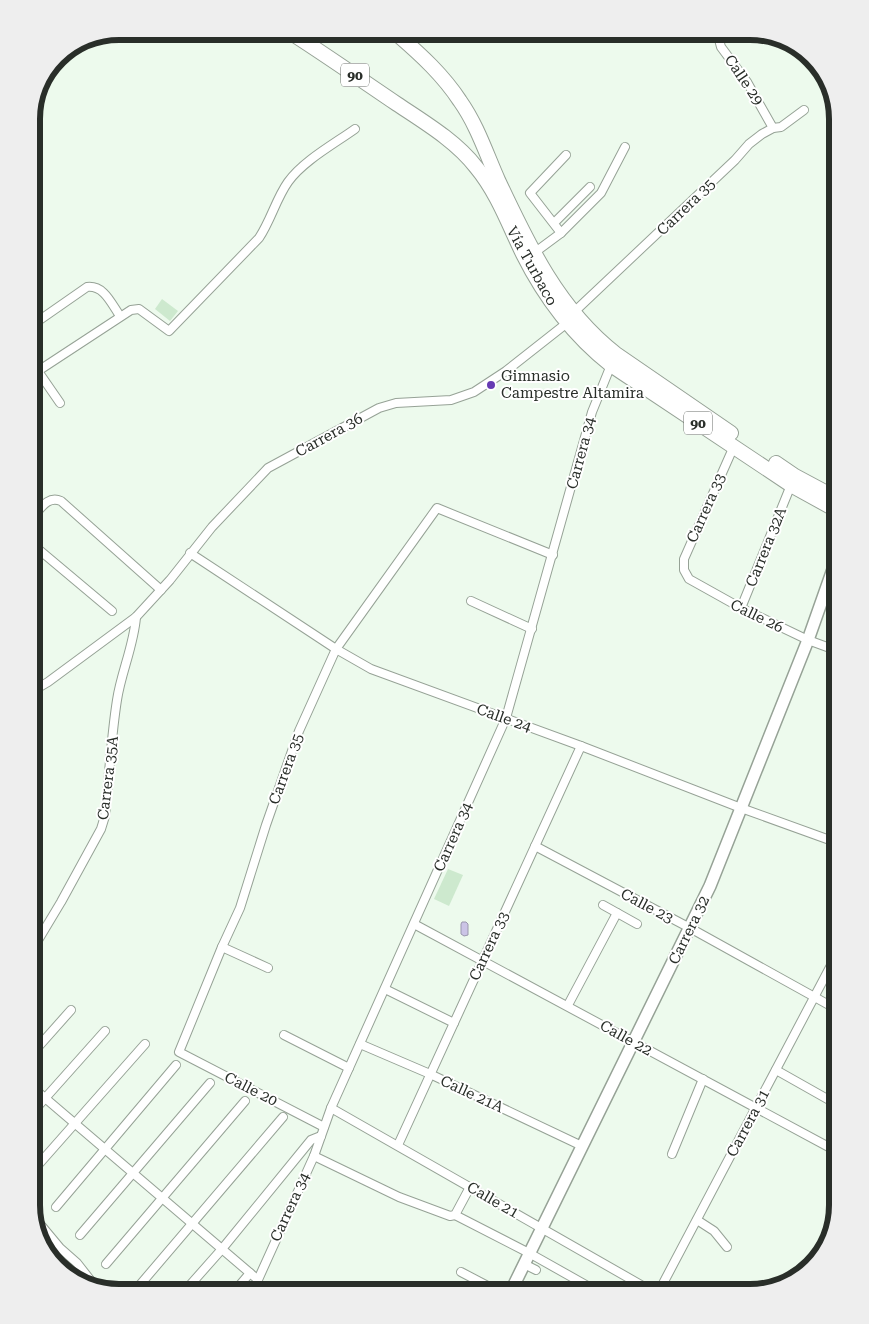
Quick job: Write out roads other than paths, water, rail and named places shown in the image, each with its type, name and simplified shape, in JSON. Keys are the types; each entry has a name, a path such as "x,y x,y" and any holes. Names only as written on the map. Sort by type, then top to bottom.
{"highway":[{"name":"Vía Turbaco","path":"302,40 413,115 466,155 490,185 535,278 570,318 593,350 612,365 792,486 829,506"},
{"path":"318,40 323,47 408,102 413,115"},
{"path":"392,40 408,52 426,59"},
{"name":"Vía Turbaco","path":"409,40 443,78 461,102 475,127 534,253 570,318 616,354 795,476 829,494"}],"street":[{"name":"Calle 29","path":"719,40 721,47 747,82 773,128"},
{"name":"Carrera 35","path":"570,318 735,160 749,144 773,128 781,127 804,110"},
{"path":"40,370 131,310 139,309 169,331 259,238 286,184 295,173 355,129"},
{"path":"534,253 561,233 601,193 625,147"},
{"path":"561,233 530,193 566,155"},
{"path":"554,223 590,188"},
{"path":"40,320 87,287 94,286 102,290 120,316"},
{"name":"Carrera 36","path":"40,687 136,618 242,493 268,468 379,408 396,403 451,400 474,392 506,371 570,318"},
{"name":"Carrera 34","path":"255,1284 314,1156 331,1108 506,718 592,412 612,365"},
{"path":"40,374 60,403"},
{"name":"Carrera 33","path":"684,570 684,559 734,446"},
{"name":"Carrera 32A","path":"741,608 792,486"},
{"path":"40,510 49,500 55,498 61,501 161,590"},
{"name":"Carrera 35","path":"179,1052 240,908 266,825 300,731 336,649 437,508 553,555"},
{"path":"40,551 112,611"},
{"name":"Calle 24","path":"190,553 336,649 370,669 829,840"},
{"name":"Calle 26","path":"684,570 689,580 741,608 808,640 829,648"},
{"name":"Carrera 32","path":"514,1284 710,886 808,640 829,580"},
{"path":"471,601 532,629"},
{"name":"Carrera 35A","path":"40,937 101,829 105,816 117,701 136,618"},
{"name":"Carrera 33","path":"398,1145 581,746"},
{"name":"Calle 23","path":"535,846 690,928 829,1005"},
{"path":"603,905 637,924"},
{"path":"568,1006 617,913"},
{"name":"Calle 22","path":"414,924 829,1147"},
{"path":"222,947 268,968"},
{"name":"Carrera 31","path":"662,1284 829,969"},
{"path":"385,989 454,1023"},
{"path":"40,1046 71,1010"},
{"path":"40,1104 105,1031"},
{"path":"284,1035 349,1068"},
{"path":"40,1163 145,1044"},
{"name":"Calle 21A","path":"360,1044 430,1074 582,1146"},
{"name":"Calle 20","path":"179,1052 324,1127"},
{"path":"56,1207 176,1065"},
{"path":"776,1070 829,1100"},
{"path":"672,1154 703,1079"},
{"path":"80,1235 210,1083"},
{"path":"40,1093 104,1150 257,1279"},
{"path":"106,1264 245,1101"},
{"name":"Calle 21","path":"331,1108 641,1284"},
{"path":"141,1284 282,1117"},
{"path":"192,1284 312,1140 321,1136"},
{"path":"314,1156 399,1197 450,1216 454,1215 527,1258 579,1284"},
{"path":"454,1215 470,1186"},
{"path":"697,1220 714,1231 727,1247"},
{"path":"44,1229 89,1278"},
{"path":"527,1258 536,1270"},
{"path":"461,1272 484,1284"},
{"path":"241,1284 250,1273"}],"place":[{"name":"Gimnasio Campestre Altamira","path":"491,385"}]}
